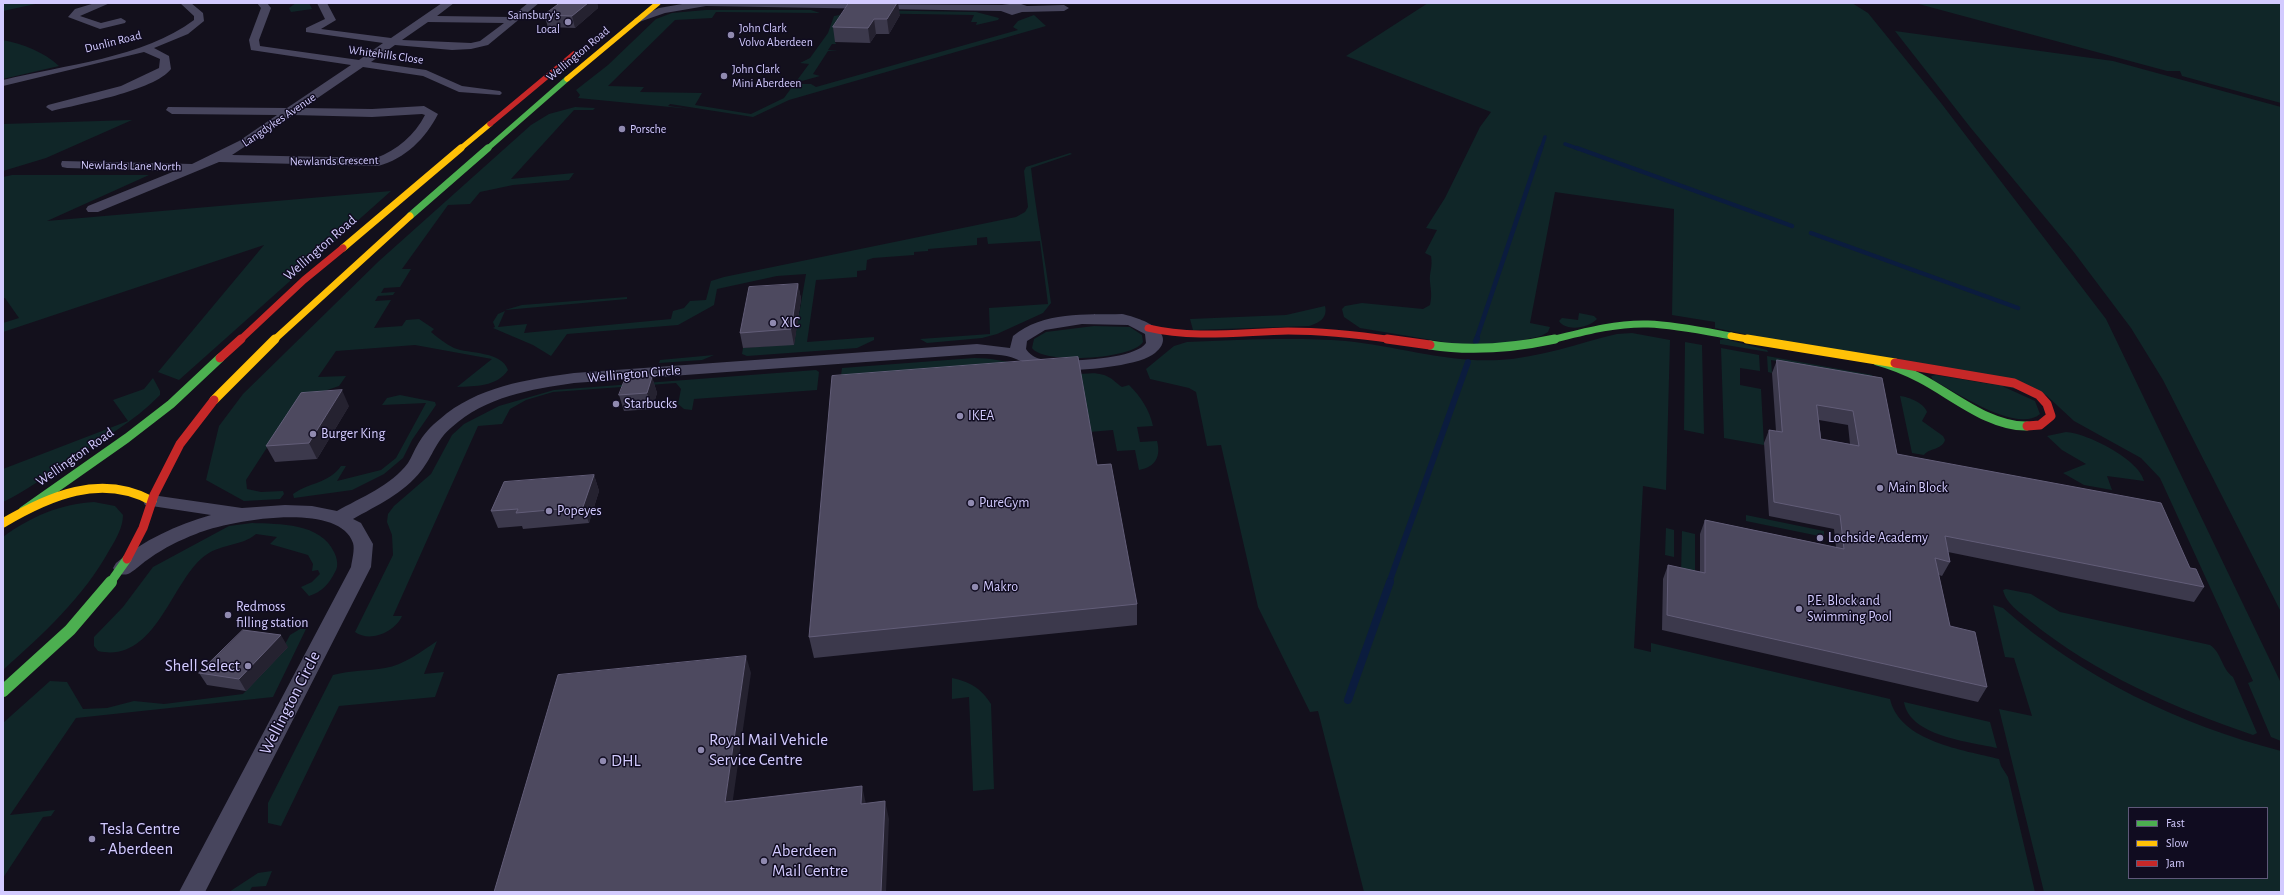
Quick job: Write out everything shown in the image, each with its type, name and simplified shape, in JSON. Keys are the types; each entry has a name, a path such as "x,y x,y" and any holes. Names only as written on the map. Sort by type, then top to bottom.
{"main road":[{"name":"Wellington Road","path":"4,691 84,617 102,597 120,570 150,514 152,501 183,436 213,401 327,288 413,212 658,3"},
{"name":"Wellington Road","path":"20,513 165,409 304,280 464,144 582,48"},
{"path":"1148,328 1165,333 1183,335 1337,332 1457,349 1483,350 1519,346 1605,326 1646,323 1877,361 2016,384 2043,399 2050,409 2051,416 2043,423 2030,426 2013,425 1995,420 1905,370 1877,361"},
{"path":"3,520 64,495 103,489 134,491 148,496 152,501"},
{"path":"3,523 20,513"}],"street":[{"path":"100,26 73,17 79,11 105,3"},
{"name":"Dunlin Road","path":"3,83 145,48 174,38 193,28 199,21 199,14 185,3"},
{"name":"Whitehills Close","path":"262,3 266,8 254,40 255,48 269,52 426,73 459,89 496,93"},
{"path":"322,3 331,20 310,30 393,42 427,45 478,45 534,3"},
{"name":"Langdykes Avenue","path":"93,209 217,158 243,144 292,112 449,3"},
{"path":"696,3 1002,8 1014,5 1021,6 1022,9 1064,8"},
{"path":"639,19 663,10 707,3"},
{"path":"427,19 513,20"},
{"path":"82,31 121,21"},
{"path":"52,107 87,103 151,79 165,68 165,58 145,48"},
{"path":"172,110 292,112"},
{"name":"Newlands Crescent","path":"217,158 278,161 378,162 391,158 416,137 429,122 432,114 424,110 372,113 292,112"},
{"name":"Newlands Lane North","path":"67,164 195,167"},
{"name":"Wellington Circle","path":"978,349 1022,336 1032,328 1041,325 1095,320 1127,319 1138,321 1148,328"},
{"path":"1148,328 1155,337 1151,347"},
{"name":"Wellington Circle","path":"340,518 376,497 405,476 416,465 428,442 453,417 487,398 519,387 574,378 978,349 999,350 1024,356 1040,364 1056,365 1130,358 1141,355 1151,347 1171,338 1183,335"},
{"path":"1022,336 1017,346 1024,356"},
{"name":"Wellington Circle","path":"152,501 246,513 309,511 327,514 340,518 355,529 362,538 365,555 192,892"},
{"name":"Wellington Circle","path":"120,570 145,551 174,536 216,520 246,513"}],"green space":[{"path":"3,3 40,3 3,11"},
{"path":"296,3 309,3 312,9 291,12 289,8"},
{"path":"1428,3 1852,3 1868,13 1941,103 2106,319 2281,683 2281,741 2271,737 2248,683 2253,681 2160,478 2141,458 2074,421 2046,395 1715,328 1715,322 1672,315 1674,209 1555,192 1530,323 1550,327 1548,332 1541,336 1500,345 1462,345 1360,328 1344,317 1342,309 1345,306 1362,303 1423,309 1430,305 1431,256 1425,253 1437,230 1426,228 1445,198 1480,127 1491,112 1346,56"},
{"path":"1915,3 2281,3 2281,103 2182,76 2180,71 2167,71"},
{"path":"706,10 811,10 820,13 716,12 712,18 675,20 608,86 644,87 640,92 702,93 695,105 751,114 784,98 809,64 800,63 810,58 828,33 834,16 850,11 976,12 999,18 998,20 976,25 977,22 971,22 974,15 854,13 835,42 836,44 832,44 828,50 838,51 828,51 813,74 820,76 802,81 800,84 811,84 816,87 1018,30 1013,27 1018,21 1034,15 1046,26 789,100 753,117 670,104 668,106 691,109 578,98 580,95 576,90 608,65 656,19 672,13"},
{"path":"1895,31 2113,61 2281,107 2281,612 2163,380 2131,328 2073,251 1970,127"},
{"path":"3,40 33,49 59,66 3,79"},
{"path":"575,107 595,108 593,110 574,110 511,179 574,173 569,180 513,185 480,192 470,204 448,205 402,269 411,269 400,287 384,288 381,293 395,292 393,295 378,296 375,301 391,300 374,328 402,326 406,320 419,319 434,329 431,332 454,348 484,354 499,359 505,364 508,370 503,376 492,383 457,387 492,359 415,345 336,351 318,377 346,376 339,386 316,394 279,429 246,480 247,489 261,492 283,491 284,494 280,499 244,501 206,480 219,426 243,394 379,261 531,125 549,114"},
{"path":"132,120 46,158 3,171 3,124"},
{"path":"1070,153 1072,154 1031,168 1051,303 1043,313 997,334 982,338 927,343 920,339 990,334 989,308 1048,304 1040,241 988,244 987,237 977,238 977,245 928,249 928,251 914,252 914,255 873,258 867,260 866,270 857,271 857,277 816,280 807,342 874,337 874,340 857,348 747,356 742,354 743,348 794,344 806,274 777,276 717,289 714,305 678,325 567,334 551,356 533,345 493,328 495,327 493,322 498,314 505,311 498,327 527,324 524,333 671,319 673,311 684,308 690,301 706,300 711,281 724,277 1016,217 1025,212 1028,207 1024,171 1026,167"},
{"path":"12,175 149,175 47,221 391,191 179,380 158,372 264,245 3,332 3,323 19,318 5,298 3,298 3,177"},
{"path":"627,297 627,299 505,310 522,305"},
{"path":"1325,306 1326,310 1324,317 1309,326 1193,330 1190,319 1286,315"},
{"path":"1579,313 1594,316 1597,319 1589,325 1578,328 1567,327 1559,321 1562,318 1578,320"},
{"path":"1094,326 1130,327 1142,335 1143,342 1136,348 1123,352 1107,356 1088,358 1053,357 1040,353 1032,348 1034,339 1046,332"},
{"path":"1632,333 1670,340 1666,490 1643,486 1634,648 1651,652 1651,643 1890,699 1896,714 1906,725 1920,735 1935,742 1999,759 2001,766 2008,777 2035,892 1364,892 1318,711 1310,712 1258,607 1221,445 1207,446 1196,392 1189,388 1150,379 1146,369 1174,346 1187,342 1266,339 1346,341 1442,357 1499,360 1514,359 1559,350 1617,334"},
{"path":"1725,339 1767,350 1768,352 1720,344 1720,340"},
{"path":"1685,342 1702,345 1704,434 1684,430"},
{"path":"1721,348 1759,355 1760,371 1740,368 1740,385 1761,389 1764,445 1724,438"},
{"path":"714,355 702,360 659,363 660,360"},
{"path":"1767,356 1872,375 1873,377 1771,360 1772,373 1768,372"},
{"path":"974,358 998,360 1059,373 1100,374 1109,377 1122,387 1129,385 1144,404 1149,414 1153,426 1137,427 1140,442 1157,441 1158,456 1156,460 1145,469 1139,470 1135,450 1117,451 1113,430 1089,432 839,391 842,368"},
{"path":"816,370 819,372 817,390 694,399 692,410 684,409 678,404 681,389 676,383 553,392 526,400 510,409 502,424 478,426 393,616 402,616 399,622 388,631 375,636 361,635 355,632 393,555 392,535 387,522 388,514 394,506 431,474 452,435 464,424 499,406 554,390"},
{"path":"1936,375 2002,386 2035,401 2040,414 2030,419 2017,419 1986,409 1933,380 1931,376"},
{"path":"153,378 160,391 160,395 150,405 116,431 28,488 3,502 3,469 128,421 113,400 144,389"},
{"path":"400,395 435,402 436,405 412,440 403,458 384,474 352,490 294,498 293,494 299,490 325,480 336,472 341,466 346,466 337,481 381,470 396,458 426,403 382,405 387,398"},
{"path":"1900,396 1916,401 1923,406 1927,412 1922,421 1943,436 1945,440 1941,446 1924,455 1912,453"},
{"path":"2066,432 2086,437 2111,449 2133,465 2140,473 2144,481 2107,476 2112,490 2084,485 2063,473 2086,464 2062,450 2047,436"},
{"path":"94,502 115,506 123,515 115,541 88,583 62,614 3,670 3,537 24,523 46,513 81,503"},
{"path":"1746,515 1824,531 1824,537 1746,521"},
{"path":"252,523 298,527 320,535 328,542 337,559 336,570 328,584 318,592 309,596 301,587 312,582 320,574 318,570 312,571 313,564 308,555 270,544 277,537 256,534 244,541 209,553 202,558 180,586 159,620 147,635 133,646 117,652 98,651 94,646 94,637 123,607 153,567 229,526"},
{"path":"1666,528 1674,530 1674,557 1665,555"},
{"path":"1682,531 1695,534 1695,578 1681,575"},
{"path":"2006,589 2031,594 2060,612 2210,645 2217,652 2226,669 2233,677 2257,733 2253,735 2223,725 2165,701 2109,673 2055,640 2030,621 2007,599 2003,590"},
{"path":"1993,605 2003,608 2033,633 2065,656 2133,696 2169,713 2206,727 2281,751 2281,892 2044,892 1999,709 2032,716 2014,658 2005,657"},
{"path":"300,629 306,629 273,697 76,718 10,815 55,810 51,816 43,817 3,878 3,723 50,681 67,682 83,709 107,708 134,701 164,704 243,694 288,647 284,646 290,635"},
{"path":"437,641 424,674 444,672 435,697 339,706 281,826 268,823 268,803 333,675 346,672 379,669 399,664"},
{"path":"952,678 974,686 987,698 991,704 994,789 973,791 969,697 952,699"},
{"path":"1904,702 1990,722 1997,748 1957,740 1942,736 1929,730 1917,723 1908,713"},
{"path":"272,871 266,886 252,887 249,892 229,892 258,873"}],"building":[{"path":"560,3 588,3 572,16 544,15"},
{"path":"849,3 897,3 887,19 874,19 868,28 833,27"},
{"path":"798,284 791,329 740,333 749,287"},
{"path":"1078,357 1097,465 1111,464 1137,604 809,637 832,376"},
{"path":"1777,360 1882,378 1897,454 2161,503 2190,568 2196,569 2204,587 1945,536 1950,562 1935,558 1950,626 1975,632 1987,687 1667,615 1668,565 1705,573 1705,520 1844,549 1840,515 1774,502 1769,430 1782,432","holes":["1817,405 1853,411 1859,446 1821,439"]},
{"path":"626,377 652,377 647,393 619,395"},
{"path":"342,390 309,443 266,446 301,393"},
{"path":"594,475 583,507 516,513 518,509 491,511 504,482"},
{"path":"243,630 281,635 239,679 199,673"},
{"path":"746,656 725,802 862,786 861,804 885,801 881,892 494,892 558,675"}],"waterway":[{"path":"1541,149 1545,137"},
{"path":"1565,144 1579,149"},
{"path":"1476,340 1541,148"},
{"path":"1577,148 1792,226"},
{"path":"1811,233 2018,308"},
{"path":"1389,583 1468,362"},
{"path":"1348,700 1390,582"}],"traffic: fast":[{"path":"410,216 567,79"},
{"path":"1430,345 1468,350 1487,350 1522,346 1586,331 1619,325 1635,324 1659,324 1731,336"},
{"path":"23,511 127,438 171,404 220,358"},
{"path":"1877,361 1907,371 1991,417 2013,425 2027,426"},
{"path":"3,691 38,662 70,630 100,596 127,559"}],"traffic: slow":[{"path":"567,79 658,3"},
{"path":"343,248 490,124"},
{"path":"214,400 290,323 410,216"},
{"path":"1731,336 1895,363"},
{"path":"3,523 56,497 77,491 97,488 117,488 136,492 152,501"}],"traffic: jam":[{"path":"490,124 574,54"},
{"path":"220,358 304,280 343,248"},
{"path":"1148,328 1165,332 1200,335 1271,331 1324,332 1359,335 1430,345"},
{"path":"1895,363 1984,377 2014,383 2027,388 2039,395 2047,404 2051,416 2040,425 2027,426"},
{"path":"127,559 143,528 154,495 180,444 196,421 214,400"}],"place":[{"name":"Sainsbury's Local","path":"568,22"},
{"name":"John Clark Volvo Aberdeen","path":"731,35"},
{"name":"John Clark Mini Aberdeen","path":"724,76"},
{"name":"Porsche","path":"622,129"},
{"name":"XIC","path":"773,323"},
{"name":"Starbucks","path":"616,404"},
{"name":"IKEA","path":"960,416"},
{"name":"Burger King","path":"313,434"},
{"name":"Main Block","path":"1880,488"},
{"name":"PureGym","path":"971,503"},
{"name":"Popeyes","path":"549,511"},
{"name":"Lochside Academy","path":"1820,538"},
{"name":"Makro","path":"975,587"},
{"name":"P.E. Block and Swimming Pool","path":"1799,609"},
{"name":"Redmoss filling station","path":"228,615"},
{"name":"Shell Select","path":"248,666"},
{"name":"Royal Mail Vehicle Service Centre","path":"701,750"},
{"name":"DHL","path":"603,761"},
{"name":"Tesla Centre - Aberdeen","path":"92,839"},
{"name":"Aberdeen Mail Centre","path":"764,861"}]}
